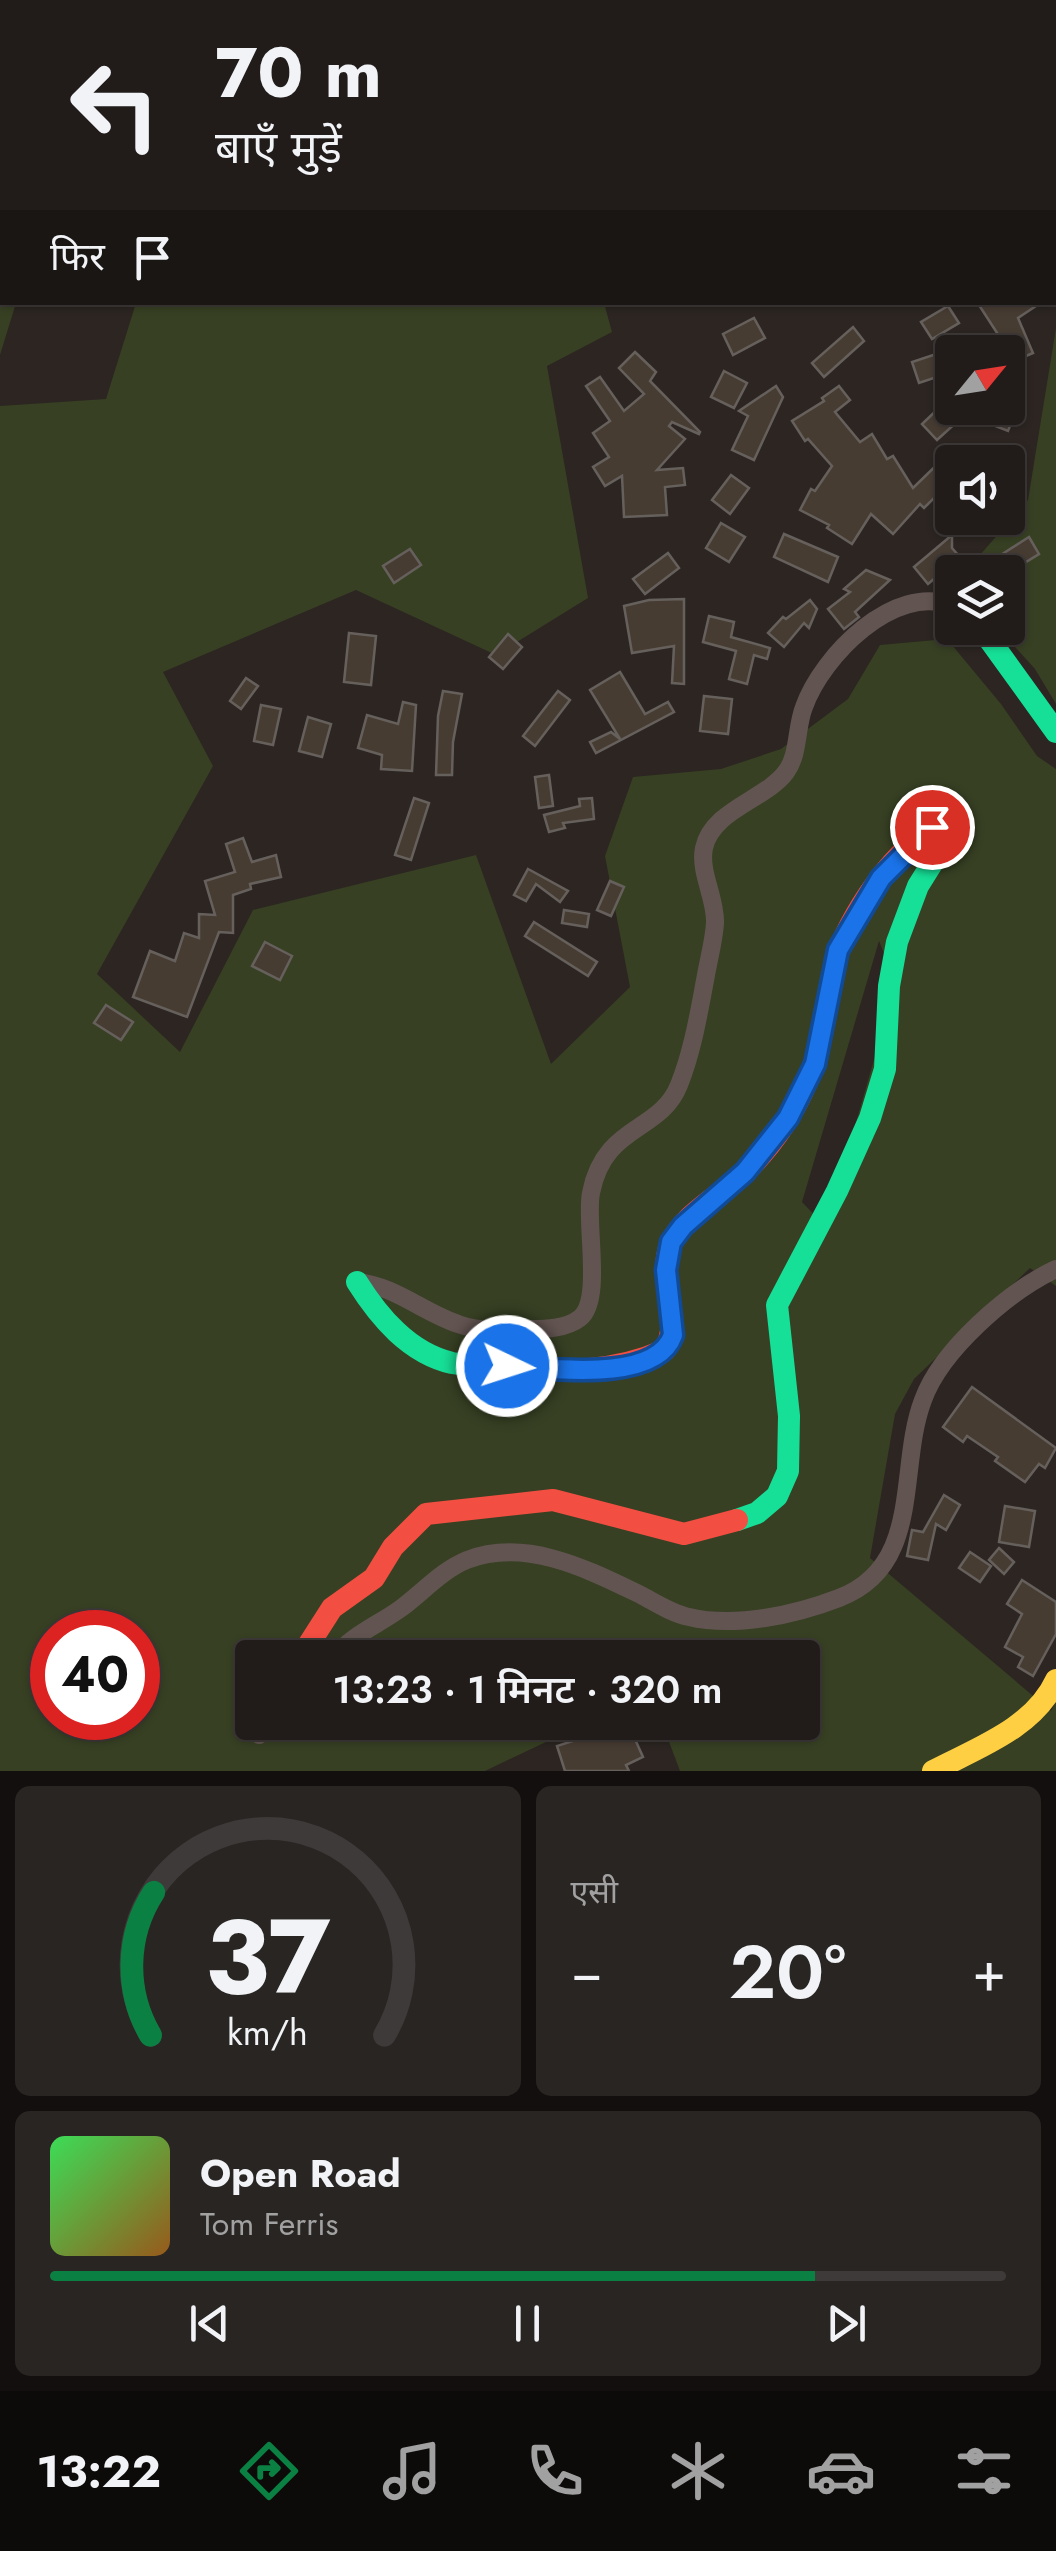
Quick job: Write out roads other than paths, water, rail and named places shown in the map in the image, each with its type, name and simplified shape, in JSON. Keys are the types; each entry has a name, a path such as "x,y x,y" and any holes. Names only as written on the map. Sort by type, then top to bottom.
{"street":[{"path":"357,1282 385,1288 463,1326 544,1328 564,1326 580,1318 590,1299 591,1193 601,1160 678,1090 692,1045 715,922 704,860 708,840 716,826 789,769 804,704 848,643 883,614 924,600 935,602"},
{"path":"995,645 1056,732"},
{"path":"312,1640 332,1608 374,1578 393,1547 426,1514 553,1500 684,1534 723,1526 757,1513 777,1496 788,1471 790,1416 777,1305 837,1191 874,1107 885,1069 890,986 898,942 918,886 948,841 948,831 932,827 881,878 838,950 815,1064 788,1118 745,1172 683,1226 671,1242 666,1270 673,1335 665,1350 621,1367 587,1371 453,1363 434,1358 387,1325 357,1282"},
{"path":"351,1640 396,1612 454,1567 484,1556 538,1554 583,1569 684,1616 709,1621 800,1610 852,1592 880,1571 896,1538 915,1432 923,1398 932,1383 1008,1296 1056,1270"},
{"path":"933,1771 1027,1718 1054,1688 1056,1680"}]}
